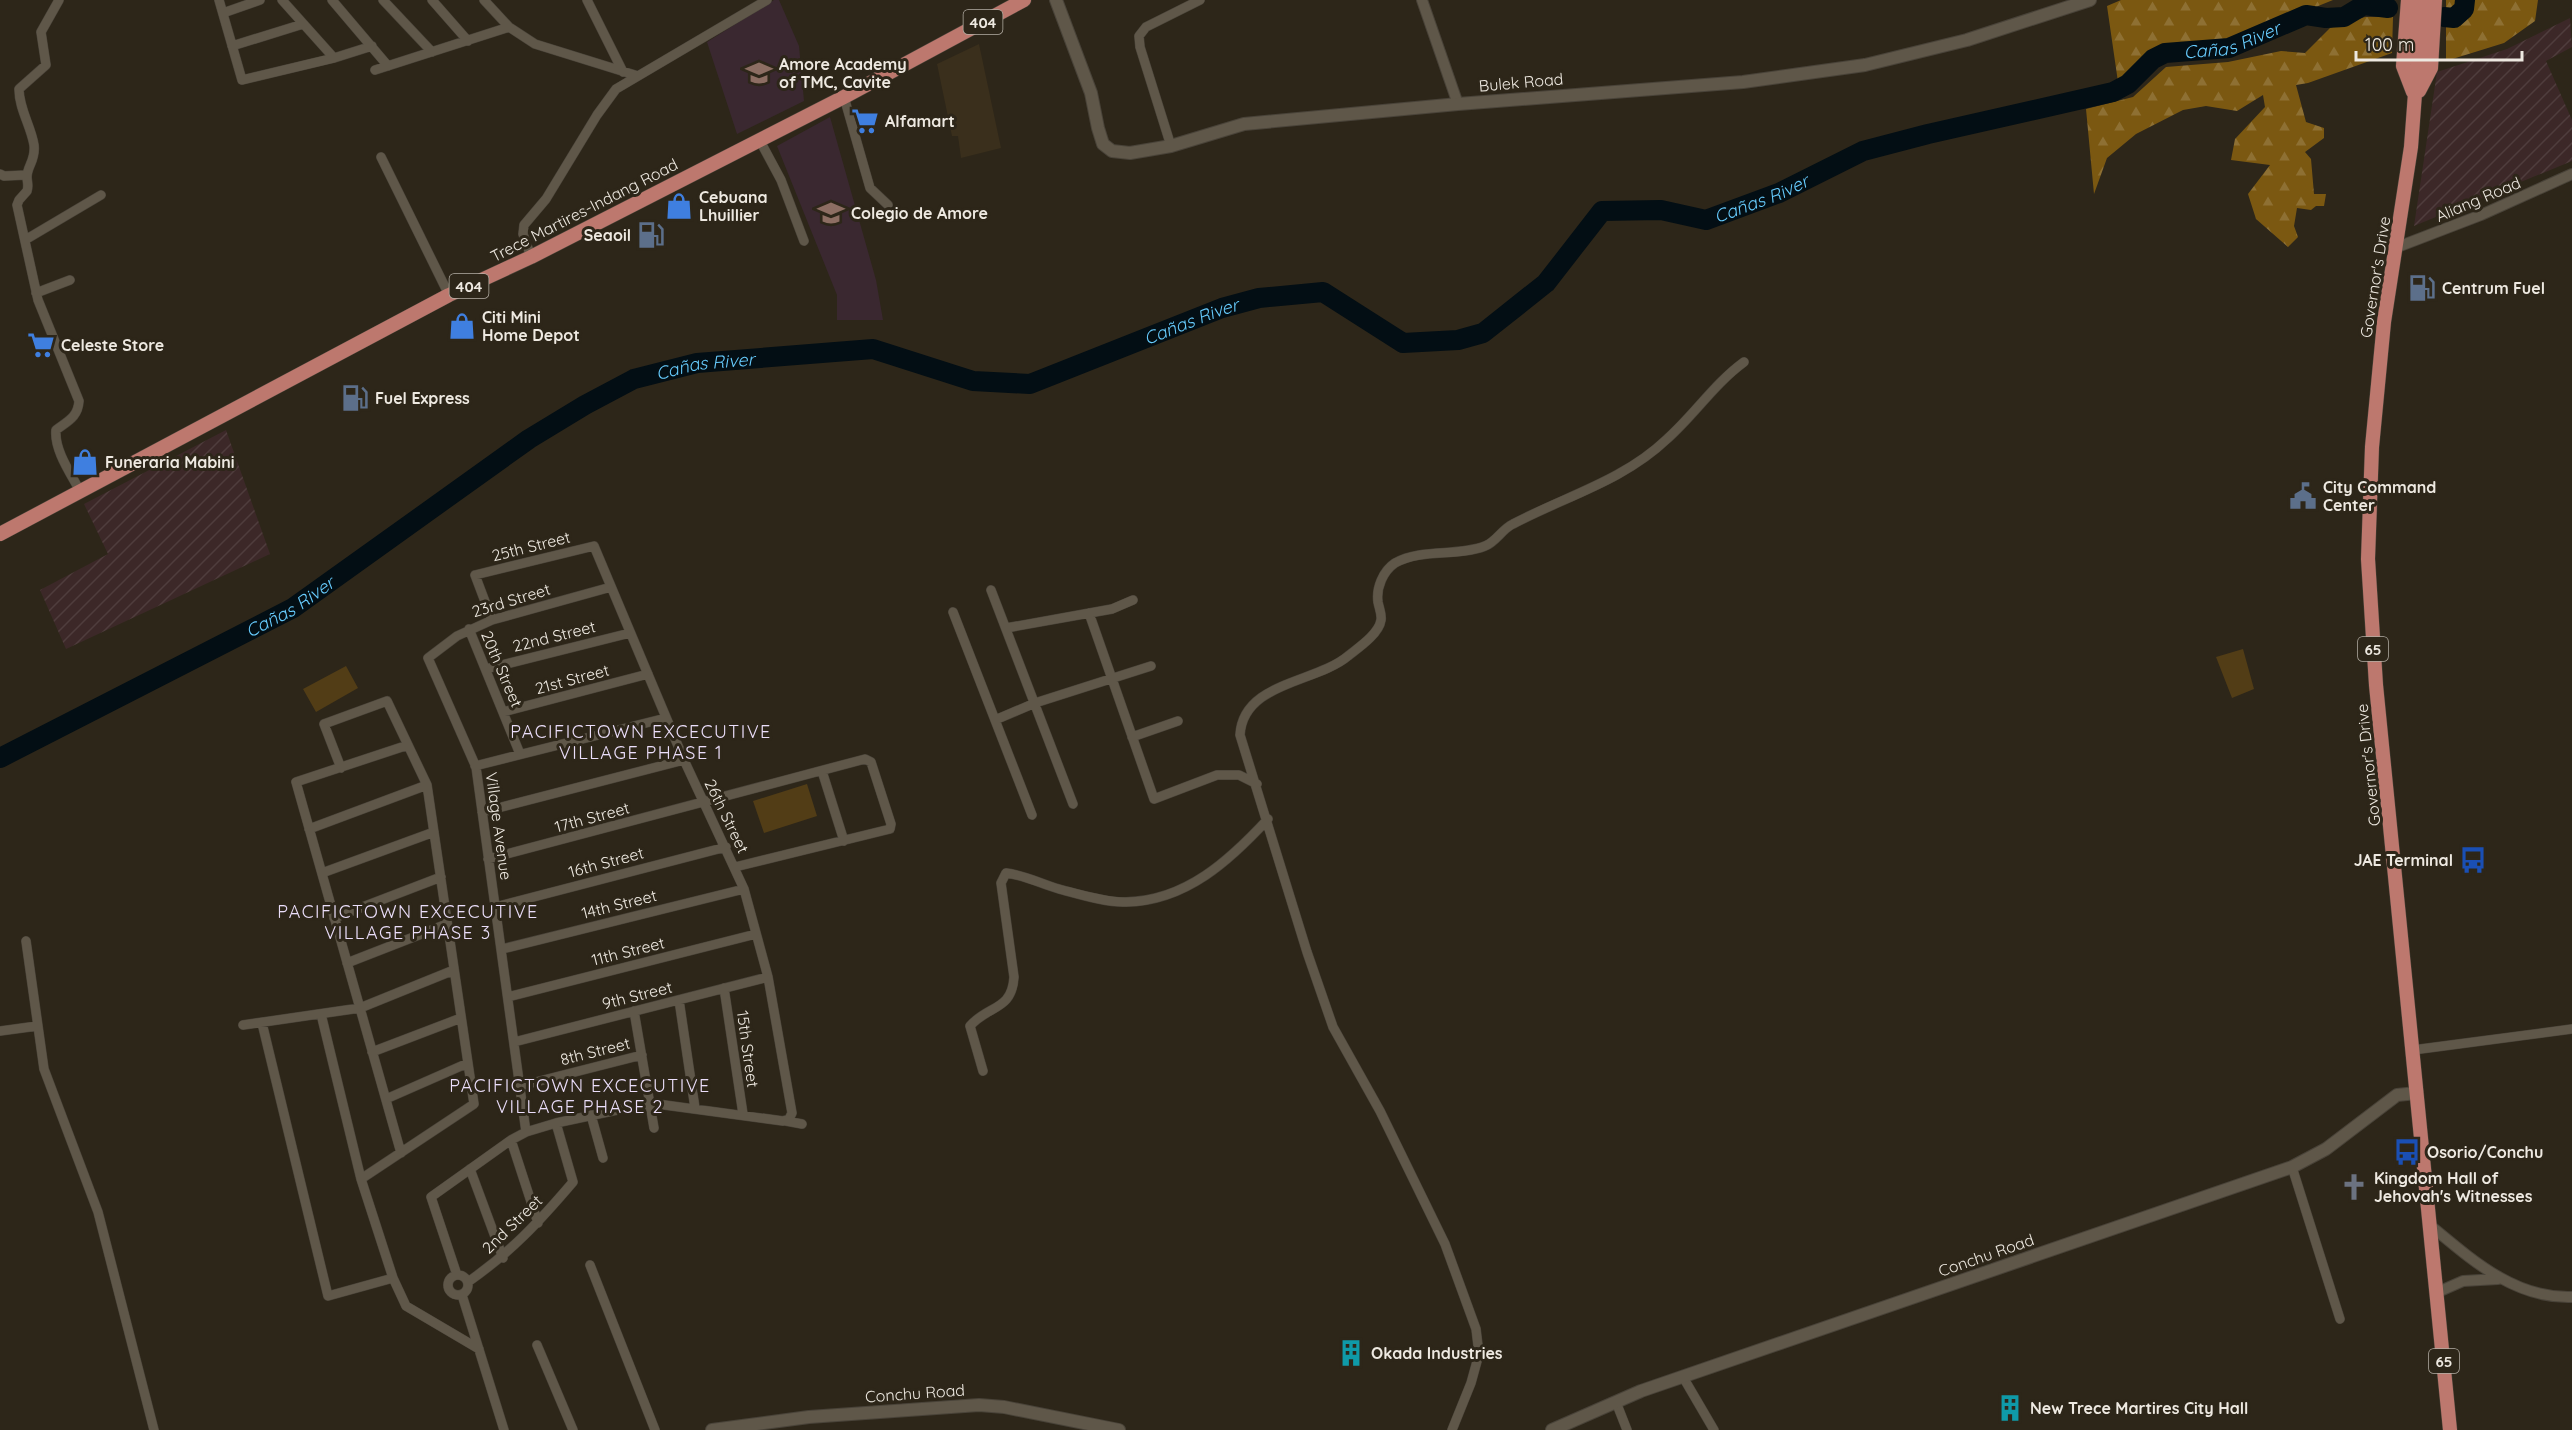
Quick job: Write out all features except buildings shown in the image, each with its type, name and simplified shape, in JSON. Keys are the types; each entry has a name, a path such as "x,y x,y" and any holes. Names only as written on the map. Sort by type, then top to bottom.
{"main road":[{"name":"Trece Martires-Indang Road","path":"0,534 450,295 843,97 1024,0"},
{"name":"Bulek Road","path":"1056,0 1091,93 1103,144 1118,152 1141,152 1171,146 1244,124 1458,104 1743,82 1865,65 1967,40 2090,0"},
{"name":"Governor's Drive","path":"2408,0 2417,67"},
{"name":"Governor's Drive","path":"2422,0 2408,175 2381,341 2368,522 2368,590 2450,1430"},
{"name":"Governor's Drive","path":"2417,67 2435,0"},
{"name":"Conchu Road","path":"1552,1430 1616,1402 1683,1377 2292,1167 2326,1149 2397,1095 2417,1092"},
{"name":"Conchu Road","path":"712,1430 809,1417 979,1405 1004,1407 1119,1430"}],"street":[{"path":"59,0 41,32 46,65 20,89 19,98 35,153 34,161 26,175 27,191 17,205 36,293 79,401 78,410 73,418 56,430 55,434 57,444 80,491"},
{"path":"219,0 242,80 334,58 372,46"},
{"path":"223,13 260,0"},
{"path":"282,0 334,58"},
{"path":"383,0 432,52"},
{"path":"432,0 468,41"},
{"path":"484,0 508,27 535,44 638,76"},
{"path":"587,0 623,72"},
{"path":"531,256 523,234 524,225 546,199 607,100 621,84 767,0"},
{"path":"1171,146 1140,47 1139,36 1146,27 1200,0"},
{"path":"1422,0 1458,104"},
{"path":"335,1 388,66"},
{"path":"232,46 303,24"},
{"path":"375,70 508,27"},
{"path":"843,97 870,188 888,205"},
{"path":"759,139 781,180 804,241"},
{"path":"381,157 450,295"},
{"path":"0,174 4,176 26,175"},
{"name":"Aliang Road","path":"2395,248 2481,215 2572,174"},
{"path":"26,240 101,195"},
{"path":"36,293 70,280"},
{"path":"1452,1430 1471,1383 1479,1354 1476,1329 1445,1244 1380,1111 1333,1027 1307,952 1268,819 1240,735 1241,726 1252,706 1263,695 1344,660 1377,630 1381,621 1378,590 1387,571 1395,563 1414,557 1485,546 1510,525 1618,476 1666,440 1725,376 1744,362"},
{"name":"25th Street","path":"492,620 475,575 594,546"},
{"name":"26th Street","path":"594,546 684,760 744,889 768,977 789,1117"},
{"name":"23rd Street","path":"428,658 469,629 492,620 611,587"},
{"path":"991,590 1073,804"},
{"path":"1006,628 1112,609 1133,600"},
{"path":"953,612 1032,815"},
{"path":"1089,613 1154,799 1217,775 1239,775 1257,784"},
{"name":"20th Street","path":"469,629 520,754"},
{"name":"22nd Street","path":"486,669 630,633"},
{"name":"Village Avenue","path":"428,658 475,766 526,1132"},
{"path":"995,720 1035,703 1151,666"},
{"name":"21st Street","path":"503,712 648,675"},
{"path":"341,768 324,724 387,701 427,785 474,1104 361,1179"},
{"path":"475,766 666,718"},
{"path":"1132,737 1178,722"},
{"path":"401,1153 296,782 408,745"},
{"name":"17th Street","path":"488,859 865,759 871,762 891,824 889,830 844,841"},
{"path":"482,812 684,760"},
{"path":"735,867 844,841 822,771"},
{"path":"309,829 427,785"},
{"path":"983,1071 970,1026 1006,1002 1013,991 1014,977 1001,883 1006,873 1058,889 1116,902 1145,900 1199,880 1213,872 1225,863 1268,819"},
{"path":"322,873 434,832"},
{"name":"16th Street","path":"495,907 726,847"},
{"path":"334,918 441,877"},
{"name":"14th Street","path":"502,949 744,889"},
{"path":"347,963 447,924"},
{"name":"11th Street","path":"508,996 756,934"},
{"path":"26,941 44,1069 98,1212 154,1430"},
{"path":"243,1025 360,1008 454,970"},
{"name":"9th Street","path":"514,1042 768,977"},
{"name":"15th Street","path":"724,988 742,1114"},
{"path":"679,1000 695,1108"},
{"path":"634,1011 654,1128"},
{"path":"321,1014 361,1179 393,1278 405,1306 479,1349"},
{"path":"372,1052 461,1018"},
{"path":"262,1023 328,1296 393,1278"},
{"path":"0,1031 37,1026"},
{"path":"2413,1050 2572,1029"},
{"name":"8th Street","path":"520,1086 642,1055"},
{"path":"386,1098 468,1063"},
{"path":"457,1275 431,1197 511,1140 526,1132 556,1123 650,1103 789,1117 802,1124"},
{"path":"591,1116 603,1158"},
{"name":"2nd Street","path":"468,1282 502,1258 538,1223 573,1182 556,1123"},
{"path":"511,1140 538,1223"},
{"path":"2292,1167 2340,1319"},
{"path":"470,1169 502,1258"},
{"path":"2431,1226 2498,1278 2547,1296 2572,1297"},
{"path":"590,1265 655,1430"},
{"path":"457,1275 464,1276 468,1282 467,1290 462,1295 454,1295 448,1288 449,1279 457,1275"},
{"path":"2438,1292 2463,1281 2498,1278"},
{"path":"462,1295 504,1430"},
{"path":"537,1345 573,1430"},
{"path":"1683,1377 1714,1430"},
{"path":"1616,1402 1627,1430"}],"shaded area":[{"name":"Amore Academy of TMC, Cavite","path":"774,0 779,0 799,46 804,101 737,134 707,42"},
{"path":"2570,18 2572,47 2546,61 2572,120 2572,161 2414,226 2437,72 2507,49"},
{"path":"979,44 1001,148 961,158 958,136 952,136 937,64"},
{"name":"Colegio de Amore","path":"830,117 876,280 883,320 837,320 837,295 777,146"},
{"path":"226,430 270,554 66,649 40,590 108,554 84,504"},
{"path":"2243,649 2254,689 2232,698 2216,657"},
{"path":"346,666 358,688 316,712 303,689"},
{"path":"807,784 817,816 764,833 753,801"}],"green space":[{"path":"2121,0 2333,0 2227,43 2172,46 2152,53 2118,82 2107,6"},
{"path":"2446,0 2538,0 2535,21 2504,43 2446,61"},
{"path":"2365,17 2393,17 2392,53 2308,83 2296,85 2306,122 2324,128 2324,138 2305,152 2311,159 2314,194 2326,194 2324,206 2316,206 2311,210 2297,208 2294,226 2298,237 2288,247 2256,219 2248,194 2270,165 2231,160 2235,139 2265,107 2263,95 2237,111 2206,106 2183,110 2136,134 2107,158 2094,194 2086,109 2133,97 2166,67 2228,62 2281,51 2305,53 2330,28"}],"waterway":[{"name":"Cañas River","path":"2444,17 2454,18 2464,9 2465,0"},
{"name":"Cañas River","path":"0,758 293,608 529,439 634,379 697,363 873,349 973,381 1030,384 1222,308 1259,298 1323,292 1403,343 1458,340 1483,333 1546,283 1602,211 1661,210 1706,220 1779,193 1863,151 2113,92 2128,84 2153,59 2165,53 2229,48 2306,15 2326,18 2344,17 2364,5 2388,8"}],"place":[{"name":"Amore Academy of TMC, Cavite","path":"759,73"},
{"name":"Alfamart","path":"865,121"},
{"name":"Cebuana Lhuillier","path":"679,206"},
{"name":"Colegio de Amore","path":"831,213"},
{"name":"Seaoil","path":"651,235"},
{"name":"Centrum Fuel","path":"2422,288"},
{"name":"Citi Mini Home Depot","path":"462,326"},
{"name":"Celeste Store","path":"41,345"},
{"name":"Fuel Express","path":"355,398"},
{"name":"Funeraria Mabini","path":"85,462"},
{"name":"City Command Center","path":"2303,496"},
{"name":"JAE Terminal","path":"2473,860"},
{"name":"Osorio/Conchu","path":"2407,1152"},
{"name":"Kingdom Hall of Jehovah's Witnesses","path":"2354,1187"},
{"name":"Okada Industries","path":"1351,1353"},
{"name":"New Trece Martires City Hall","path":"2010,1408"}],"district":[{"name":"PACIFICTOWN EXCECUTIVE VILLAGE PHASE 1","path":"641,741"},
{"name":"PACIFICTOWN EXCECUTIVE VILLAGE PHASE 3","path":"408,921"},
{"name":"PACIFICTOWN EXCECUTIVE VILLAGE PHASE 2","path":"580,1095"}]}
